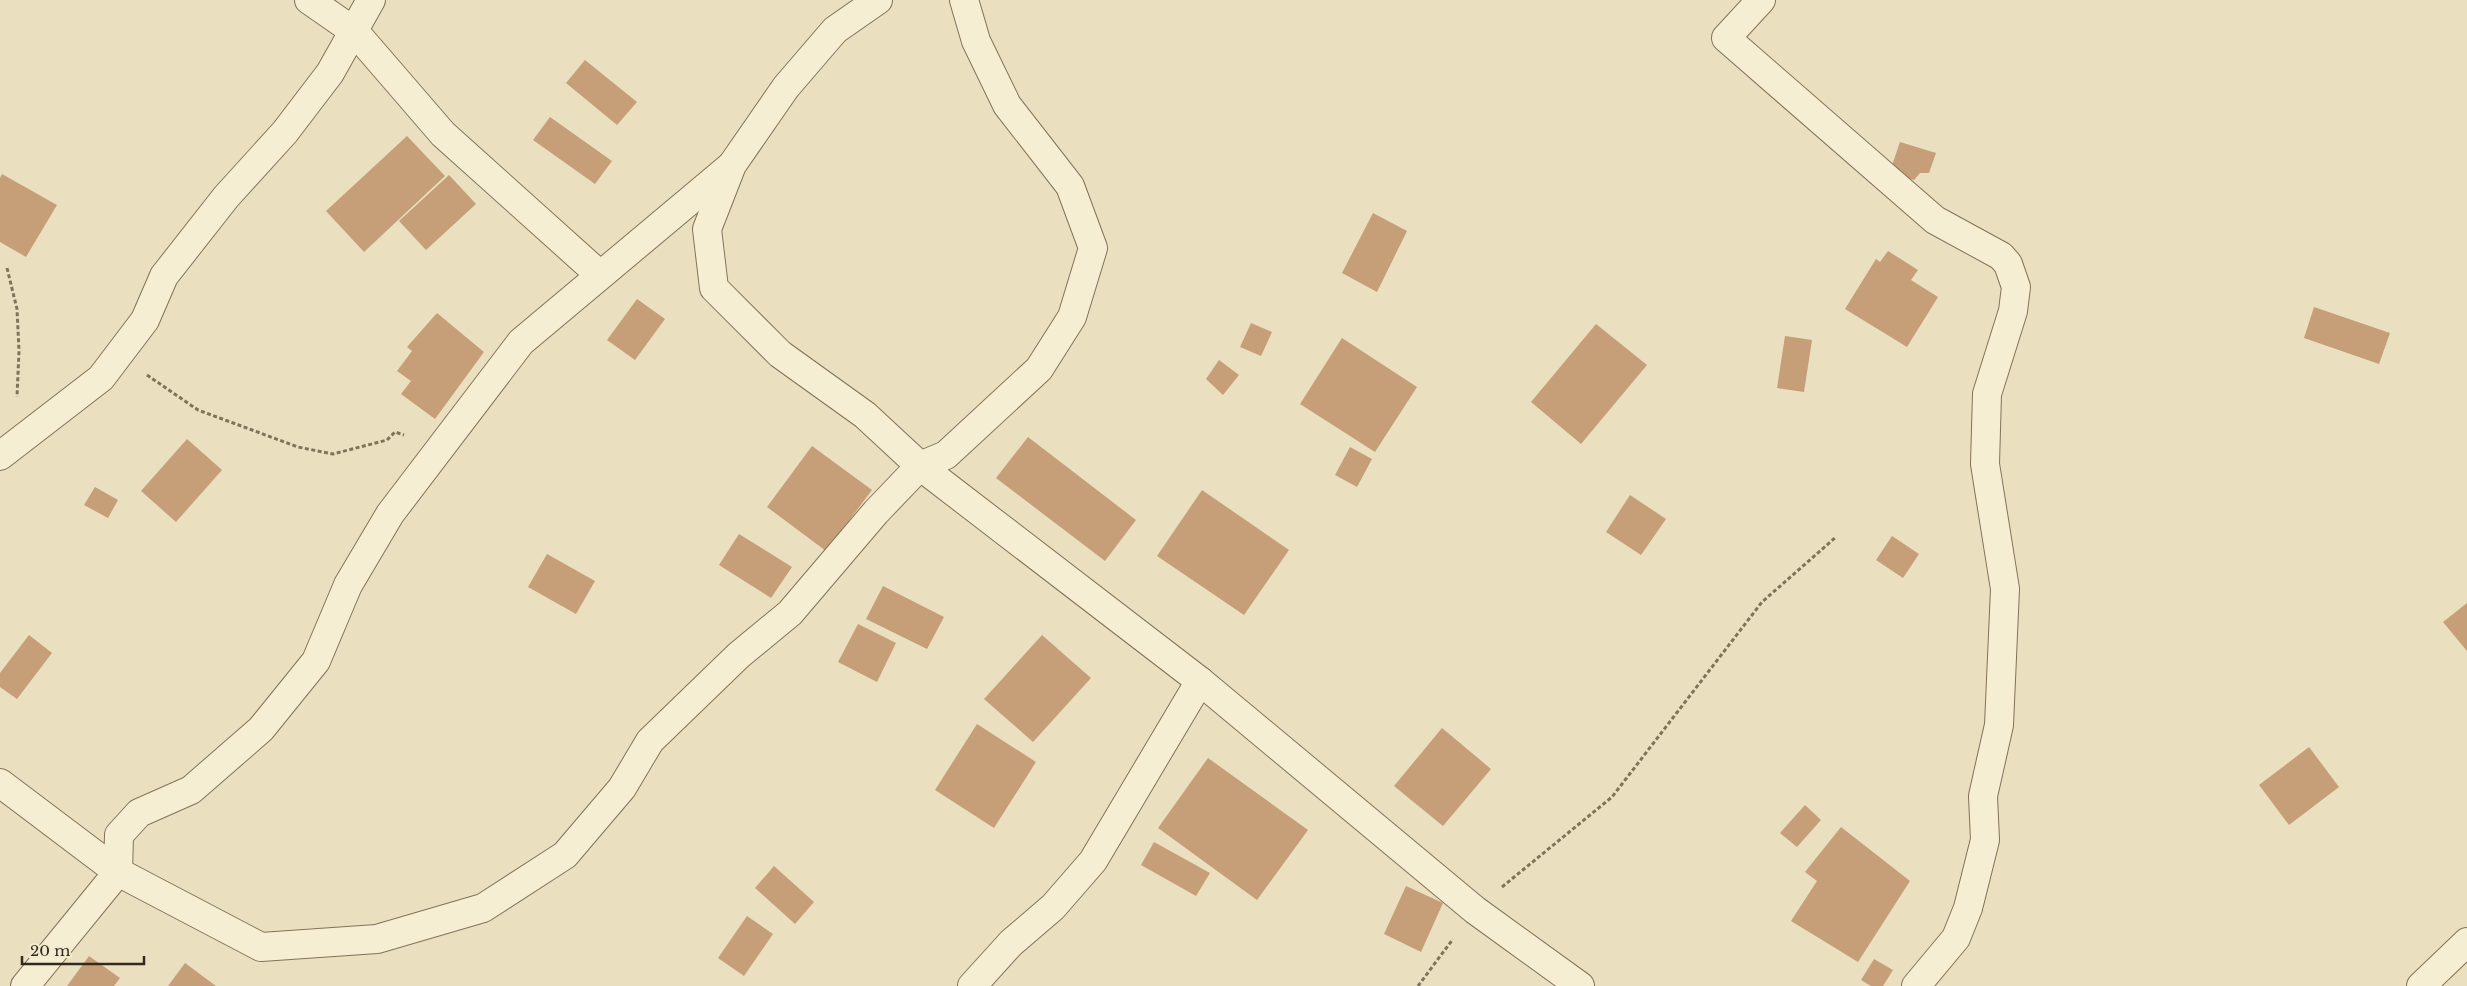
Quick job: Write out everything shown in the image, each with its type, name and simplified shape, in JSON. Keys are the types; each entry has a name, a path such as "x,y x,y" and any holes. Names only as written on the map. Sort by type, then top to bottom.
{"street":[{"path":"309,0 355,32 443,134 600,275"},
{"path":"0,456 101,378 145,320 164,276 226,196 285,132 330,73 355,32 371,0"},
{"path":"878,0 836,30 786,88 732,165 707,229 714,288 780,354 865,415 920,466 1200,681 1475,910 1580,986"},
{"path":"0,784 118,872 261,947 377,939 482,908 565,855 622,788 650,741 739,655 790,613 876,512 920,466 946,455 1039,369 1072,317 1093,248 1070,186 1006,105 976,41 964,0"},
{"path":"1761,0 1726,38 1934,220 2001,256 2008,264 2016,287 2013,311 1988,394 1985,464 2005,589 1999,725 1983,796 1985,840 1977,880 1956,938 1916,986"},
{"path":"25,986 118,872 120,835 139,814 191,790 261,729 316,661 348,585 390,514 521,342 732,165"},
{"path":"972,986 1011,942 1053,907 1093,861 1200,681"},
{"path":"2421,986 2467,942"}],"path":[{"path":"7,268 17,309 20,351 16,400"},
{"path":"101,378 148,375 198,410 298,447 333,454 387,440 395,432 440,449"},
{"path":"1418,986 1475,910 1612,797 1762,602 1836,537"}],"building":[{"path":"585,60 637,102 617,125 566,83"},
{"path":"550,117 612,161 595,184 533,140"},
{"path":"407,136 445,176 364,252 326,211"},
{"path":"1900,142 1936,153 1929,173 1920,173 1914,180 1889,174"},
{"path":"2,174 57,205 26,257 0,242 0,178"},
{"path":"449,175 476,204 426,250 399,221"},
{"path":"1373,213 1407,231 1377,292 1342,273"},
{"path":"1888,251 1918,270 1911,280 1938,297 1907,347 1845,309 1876,259 1880,262"},
{"path":"637,299 665,319 635,360 607,340"},
{"path":"2314,307 2390,333 2379,364 2304,338"},
{"path":"437,313 484,352 435,419 401,394 411,381 397,371 412,351 407,347"},
{"path":"1251,323 1272,332 1261,356 1240,347"},
{"path":"1596,324 1647,365 1581,444 1531,402"},
{"path":"1785,336 1812,340 1804,392 1777,388"},
{"path":"1342,338 1417,387 1375,452 1300,404"},
{"path":"1219,360 1239,375 1223,395 1206,379"},
{"path":"1028,437 1136,520 1105,561 996,478"},
{"path":"187,439 222,470 176,522 141,491"},
{"path":"812,446 872,490 826,551 767,507"},
{"path":"1350,447 1372,459 1357,487 1335,475"},
{"path":"95,487 118,500 108,518 84,505"},
{"path":"1202,490 1289,550 1244,615 1157,556"},
{"path":"1630,495 1666,519 1641,555 1606,532"},
{"path":"739,534 792,567 771,598 719,565"},
{"path":"1892,536 1919,554 1903,578 1876,560"},
{"path":"547,554 595,581 576,614 528,587"},
{"path":"883,586 944,617 927,649 866,619"},
{"path":"2467,603 2467,651 2443,622"},
{"path":"858,624 896,643 877,682 838,662"},
{"path":"29,635 52,653 17,699 0,687 0,673"},
{"path":"1042,635 1091,678 1033,742 984,699"},
{"path":"977,724 1036,762 994,828 935,790"},
{"path":"1442,728 1491,769 1443,826 1394,786"},
{"path":"2309,747 2339,787 2289,825 2259,785"},
{"path":"1208,758 1308,830 1257,900 1158,828"},
{"path":"1805,805 1821,820 1797,847 1780,833"},
{"path":"1841,827 1910,881 1858,962 1791,921 1817,881 1805,872"},
{"path":"1154,842 1210,873 1196,896 1141,865"},
{"path":"774,866 814,902 795,924 755,888"},
{"path":"1406,886 1443,903 1421,952 1384,934"},
{"path":"747,916 773,934 744,976 718,958"},
{"path":"89,956 120,978 114,986 67,986"},
{"path":"1874,959 1893,970 1883,986 1871,986 1861,980"},
{"path":"185,963 216,986 168,986"}]}
